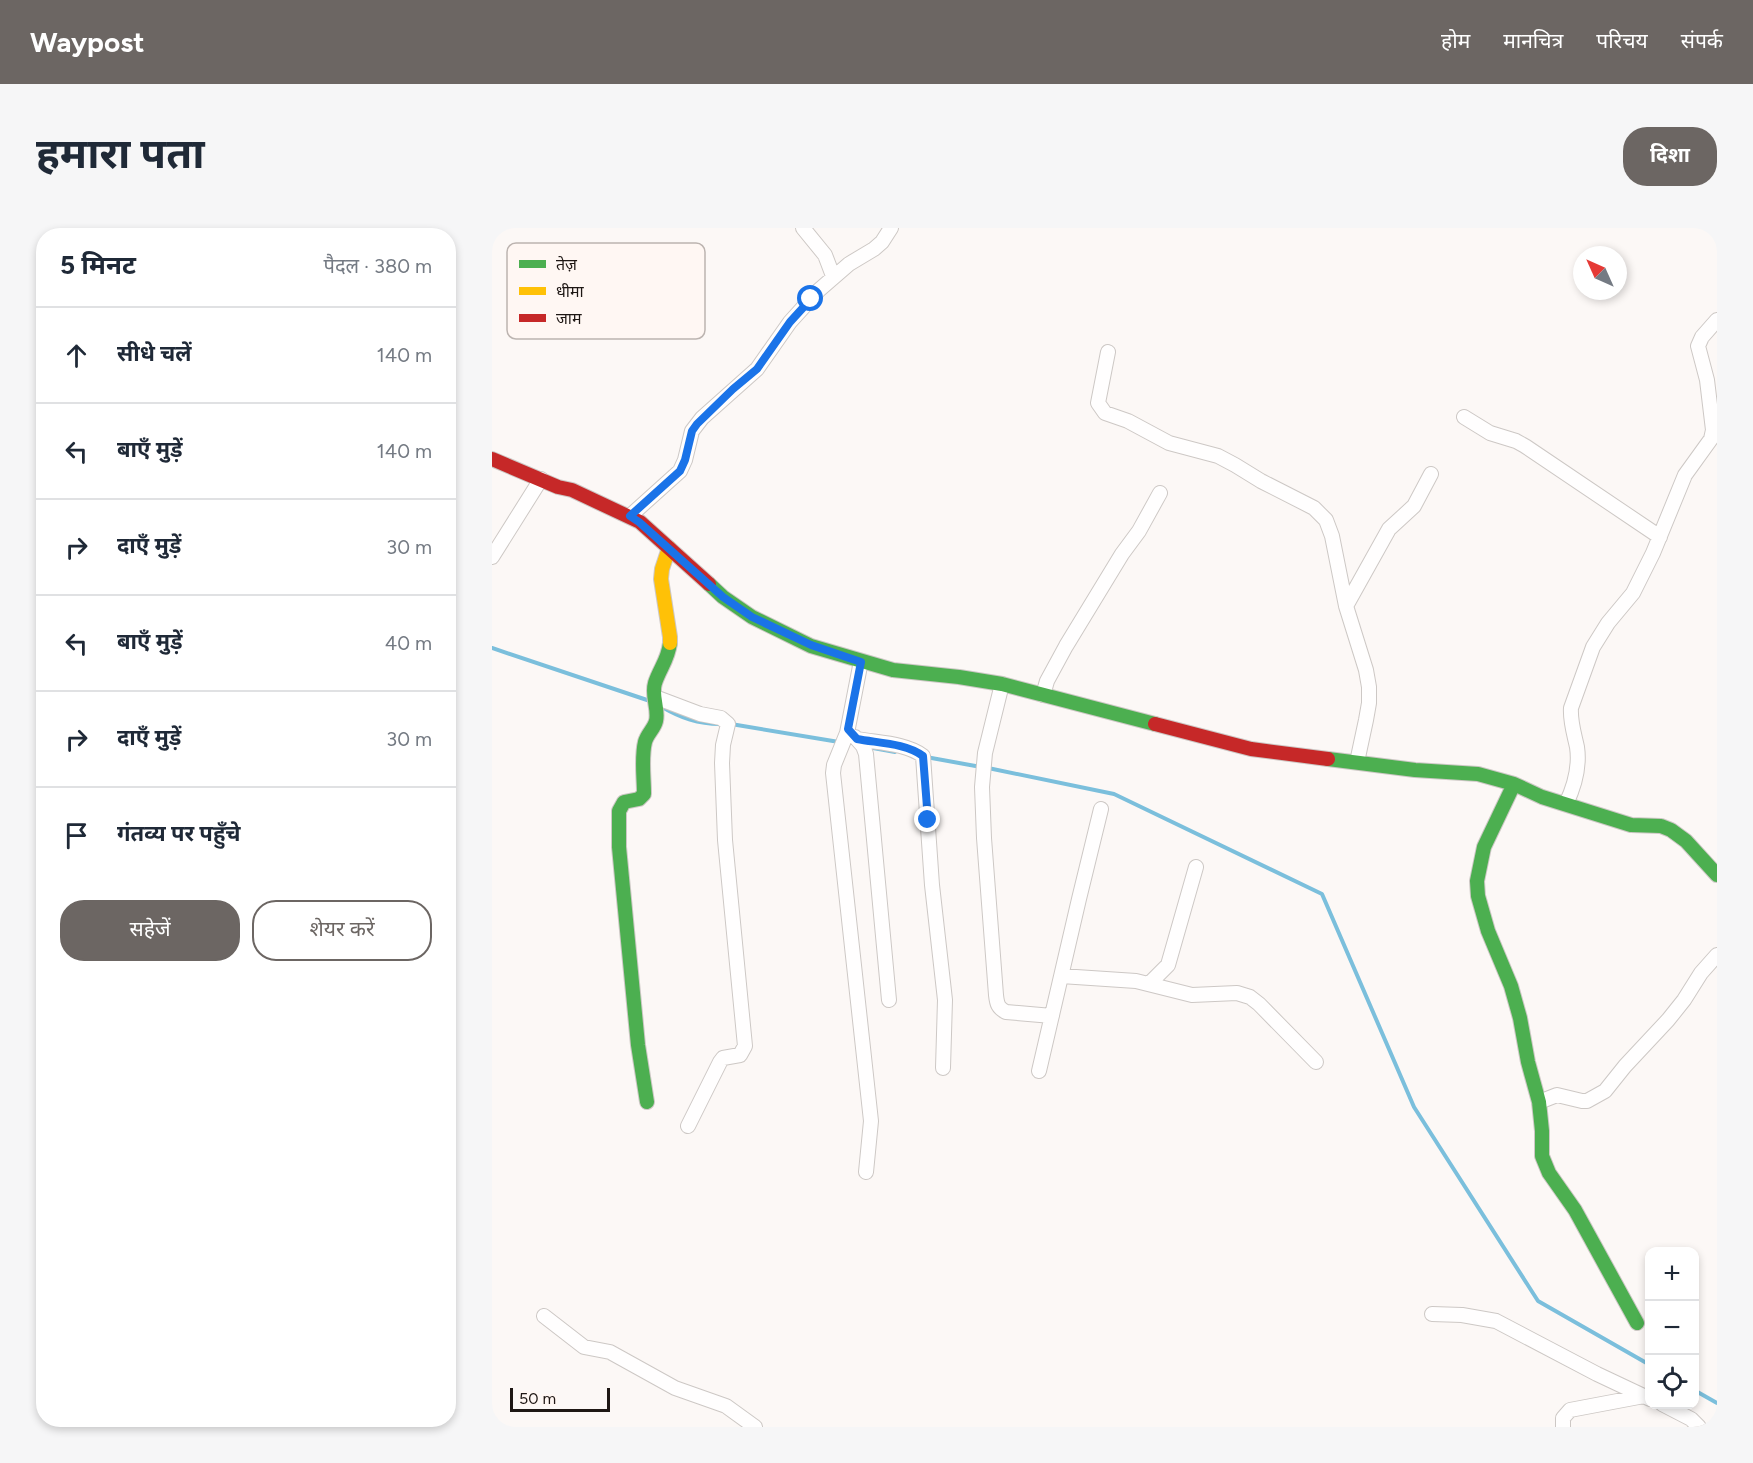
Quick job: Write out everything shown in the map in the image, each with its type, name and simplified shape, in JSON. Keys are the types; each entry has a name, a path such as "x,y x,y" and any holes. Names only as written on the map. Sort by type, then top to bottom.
{"street":[{"path":"804,228 825,255 833,276"},
{"path":"630,516 680,471 692,431 702,418 757,369 790,322 819,290 833,276 874,249 882,242 891,228"},
{"path":"1566,804 1575,781 1578,764 1570,716 1573,700 1593,647 1608,623 1633,593 1660,537 1685,475 1711,439 1713,430 1707,380 1698,346 1699,341 1717,320"},
{"path":"1108,352 1098,403 1105,413 1128,421 1169,443 1218,456 1314,508 1330,528 1346,606 1369,687 1369,703 1357,762"},
{"path":"1703,366 1717,373"},
{"path":"1464,417 1490,433 1525,446 1660,537"},
{"path":"492,459 558,487 572,490 630,516 723,597 752,617 811,645 861,662 893,670 1002,684 1251,748 1283,754 1415,770 1479,774 1631,825 1661,826 1671,830 1717,874"},
{"path":"1346,606 1389,529 1414,506 1431,474"},
{"path":"492,557 541,479"},
{"path":"1043,695 1047,681 1061,654 1122,554 1139,531 1160,493"},
{"path":"647,1101 638,1045 619,847 619,811 624,802 639,799 644,794 644,747 647,736 656,723 657,714 655,684 669,652 670,637 662,588 662,569 669,548"},
{"path":"861,662 852,734 844,743 834,765 833,773 871,1122 866,1172"},
{"path":"1002,684 985,753 983,774 984,838 997,1004 1006,1012 1052,1016"},
{"path":"655,697 700,714 721,718 728,724 722,763 725,840 746,1046 740,1055 723,1058 720,1062 688,1126"},
{"path":"852,734 866,753 889,1000"},
{"path":"852,734 905,747 923,756 932,885 945,1000 943,1068"},
{"path":"1514,784 1484,847 1477,881 1478,896 1488,931 1511,986 1539,1102 1542,1156 1549,1173 1575,1210 1637,1323"},
{"path":"1039,1071 1101,809"},
{"path":"1150,983 1165,969 1170,959 1196,867"},
{"path":"1539,1102 1557,1095 1587,1101 1605,1091 1668,1020 1701,973 1717,955"},
{"path":"1061,976 1150,983 1192,995 1237,993 1250,997 1316,1062"},
{"path":"1432,1314 1472,1316 1496,1321 1597,1374 1645,1396"},
{"path":"544,1316 584,1347 610,1352 675,1388 726,1406 755,1427"},
{"path":"1563,1427 1563,1418 1570,1410 1645,1397"},
{"path":"1672,1409 1691,1419 1699,1427"}],"waterway":[{"path":"492,648 650,701"},
{"path":"662,707 690,720 720,724"},
{"path":"731,724 839,742"},
{"path":"873,748 895,752"},
{"path":"926,757 981,767"},
{"path":"988,768 1114,794 1322,894 1414,1107 1538,1301 1645,1362"},
{"path":"1699,1393 1717,1403"}],"traffic: fast":[{"path":"709,584 752,617 811,646 893,670 1002,684 1155,724"},
{"path":"647,1102 638,1045 619,847 619,811 624,802 639,799 644,794 644,748 657,716 654,688 668,654 670,643"},
{"path":"1328,759 1415,770 1478,774 1514,784 1542,797 1631,825 1661,826 1686,841 1717,875"},
{"path":"1514,784 1484,847 1477,881 1478,896 1488,931 1511,986 1520,1018 1528,1062 1539,1102 1542,1156 1549,1173 1575,1210 1637,1323"}],"traffic: slow":[{"path":"669,548 661,579 670,643"}],"traffic: jam":[{"path":"492,459 558,487 572,490 640,522 709,584"},
{"path":"1155,724 1251,749 1328,759"}],"route":[{"path":"811,299 790,322 757,369 697,424 692,431 680,471 630,516 723,597 752,617 811,645 861,662 848,729 857,739 905,747 923,756 928,820"}]}
